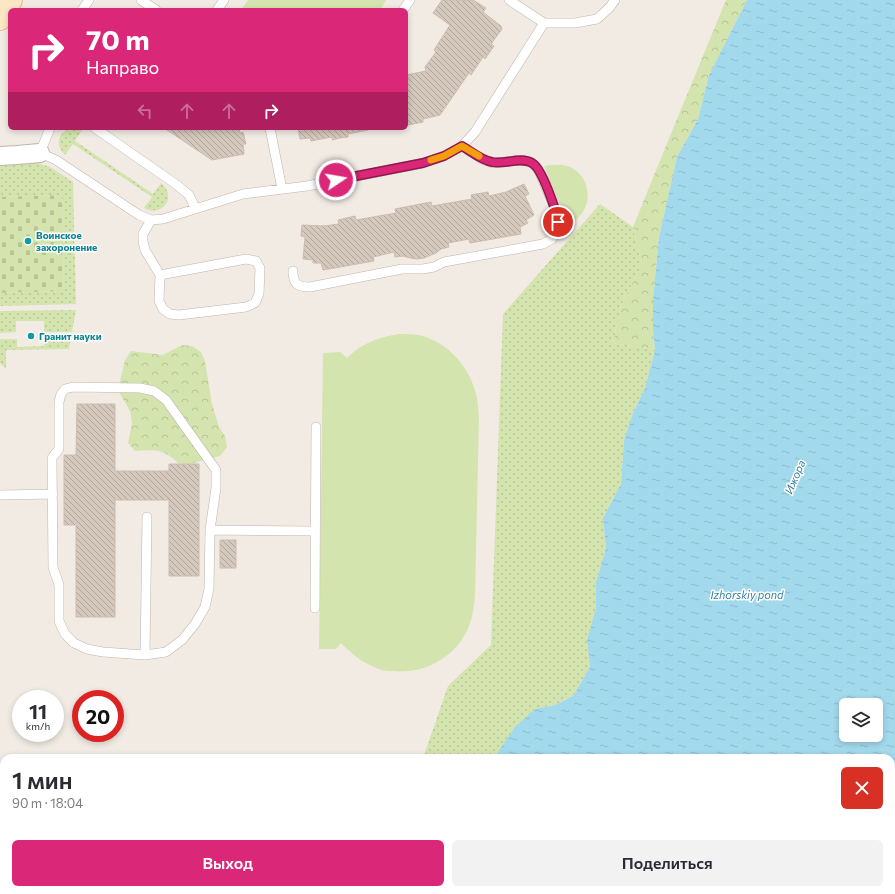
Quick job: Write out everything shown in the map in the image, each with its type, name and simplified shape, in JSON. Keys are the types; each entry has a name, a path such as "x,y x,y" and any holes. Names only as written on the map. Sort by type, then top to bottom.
{"main road":[{"path":"0,19 11,0"}],"street":[{"path":"0,156 40,153"}],"lane":[{"path":"141,0 153,8"},
{"path":"509,0 544,23 575,23 597,19 615,0"},
{"path":"49,130 40,153 56,160 139,215 151,220 163,218 243,194 307,186 423,163 444,156 462,146 475,132 544,23"},
{"path":"98,130 177,185 189,195 195,208"},
{"path":"270,130 282,188"},
{"path":"293,271 293,279 297,285 303,287 402,269 423,269 434,267 444,262 543,244 552,239 558,222 557,216 539,171 532,163 522,160 493,163 482,159 462,146"},
{"path":"151,220 143,234 143,242 145,250 160,275 159,301 163,309 170,314 180,315 246,307 255,303 259,294 260,268 256,260 246,259 160,275"},
{"path":"73,387 140,388 154,391 166,400 216,470 216,488 210,530 209,590 205,607 195,624 182,640 166,652 145,655 104,652 87,649 74,643 65,634 59,621 59,585 53,567 52,458 59,449 60,402 61,394 65,389 73,387"},
{"path":"315,608 316,427"},
{"path":"0,495 52,494"},
{"path":"145,655 147,516"},
{"path":"210,530 315,532"}],"green space":[{"path":"248,0 386,0 381,8 242,8"},
{"path":"726,0 747,0 709,75 698,119 677,157 659,237 653,300 655,350 613,343 621,305 642,265 633,227"},
{"path":"66,130 82,130 75,141 153,194 161,183 168,194 166,204 157,210 144,208 152,197 73,144 65,155 59,143 60,136"},
{"path":"37,163 50,167 73,182 76,304 0,306 0,293 64,291 62,195 0,197 0,164"},
{"path":"563,165 573,169 579,173 586,184 588,197 587,204 581,215 568,225 544,166"},
{"path":"62,195 64,291 0,293 0,197"},
{"path":"600,204 633,227 642,265 621,305 613,343 655,350 645,388 633,413 624,440 621,484 603,518 606,548 596,582 596,608 587,640 590,667 573,696 555,705 535,709 497,754 424,754 448,686 491,645 503,314"},
{"path":"76,310 72,332 44,332 44,321 16,321 16,332 0,333 0,311"},
{"path":"399,334 416,335 429,338 439,343 464,366 474,387 479,416 475,595 471,619 466,633 453,650 445,657 436,663 416,670 385,671 365,662 341,643 336,649 319,649 323,353 340,352 347,358 365,344 384,337"},
{"path":"44,338 71,338 69,349 6,350 6,369 0,363 0,339 17,339 17,347 44,346"},
{"path":"182,345 192,346 201,352 205,361 212,404 219,427 225,436 227,447 220,456 189,464 178,463 163,452 148,450 135,451 128,443 132,423 130,411 119,392 125,360 131,351 163,355"}],"water":[{"name":"Izhorskiy pond","path":"747,0 895,0 895,754 497,754 515,727 535,709 555,705 573,696 590,667 587,640 596,608 596,582 606,548 603,518 621,484 624,440 633,413 645,388 655,350 653,300 659,237 677,157 698,119 709,75"}],"building":[{"path":"442,0 473,0 486,8 483,12 501,26 502,29 491,44 494,46 485,59 483,57 471,75 469,73 440,115 423,119 423,122 408,125 408,75 426,71 425,67 436,52 434,50 450,25 433,13"},
{"path":"167,130 239,130 240,133 243,132 246,144 243,144 244,154 212,160"},
{"path":"298,130 368,130 348,134 348,137 332,140 332,137 311,141 310,138 300,139"},
{"path":"524,184 529,194 525,196 534,215 526,220 528,223 520,227 521,234 470,243 469,239 448,243 449,247 441,249 424,258 417,259 403,256 395,257 394,252 373,257 374,261 323,270 321,263 313,263 313,260 303,259 305,237 301,236 302,225 324,226 339,224 338,220 355,216 356,220 396,213 395,209 431,202 432,206 472,199 471,195 488,192 489,196 506,192"},
{"path":"77,404 115,404 115,471 169,471 169,464 199,464 199,576 169,576 169,500 115,500 115,617 76,617 76,525 64,525 64,455 76,455"},
{"path":"220,540 236,540 236,568 220,568"}],"slow traffic":[{"path":"431,160 444,156 462,146 479,156"}],"place":[{"name":"Воинское захоронение","path":"28,241"},
{"name":"Гранит науки","path":"31,336"}],"route":[{"path":"336,180 423,163 444,156 462,146 482,159 493,163 522,160 532,163 539,171 556,211 558,222"}],"water label":[{"name":"Ижора","path":"795,477"}]}
